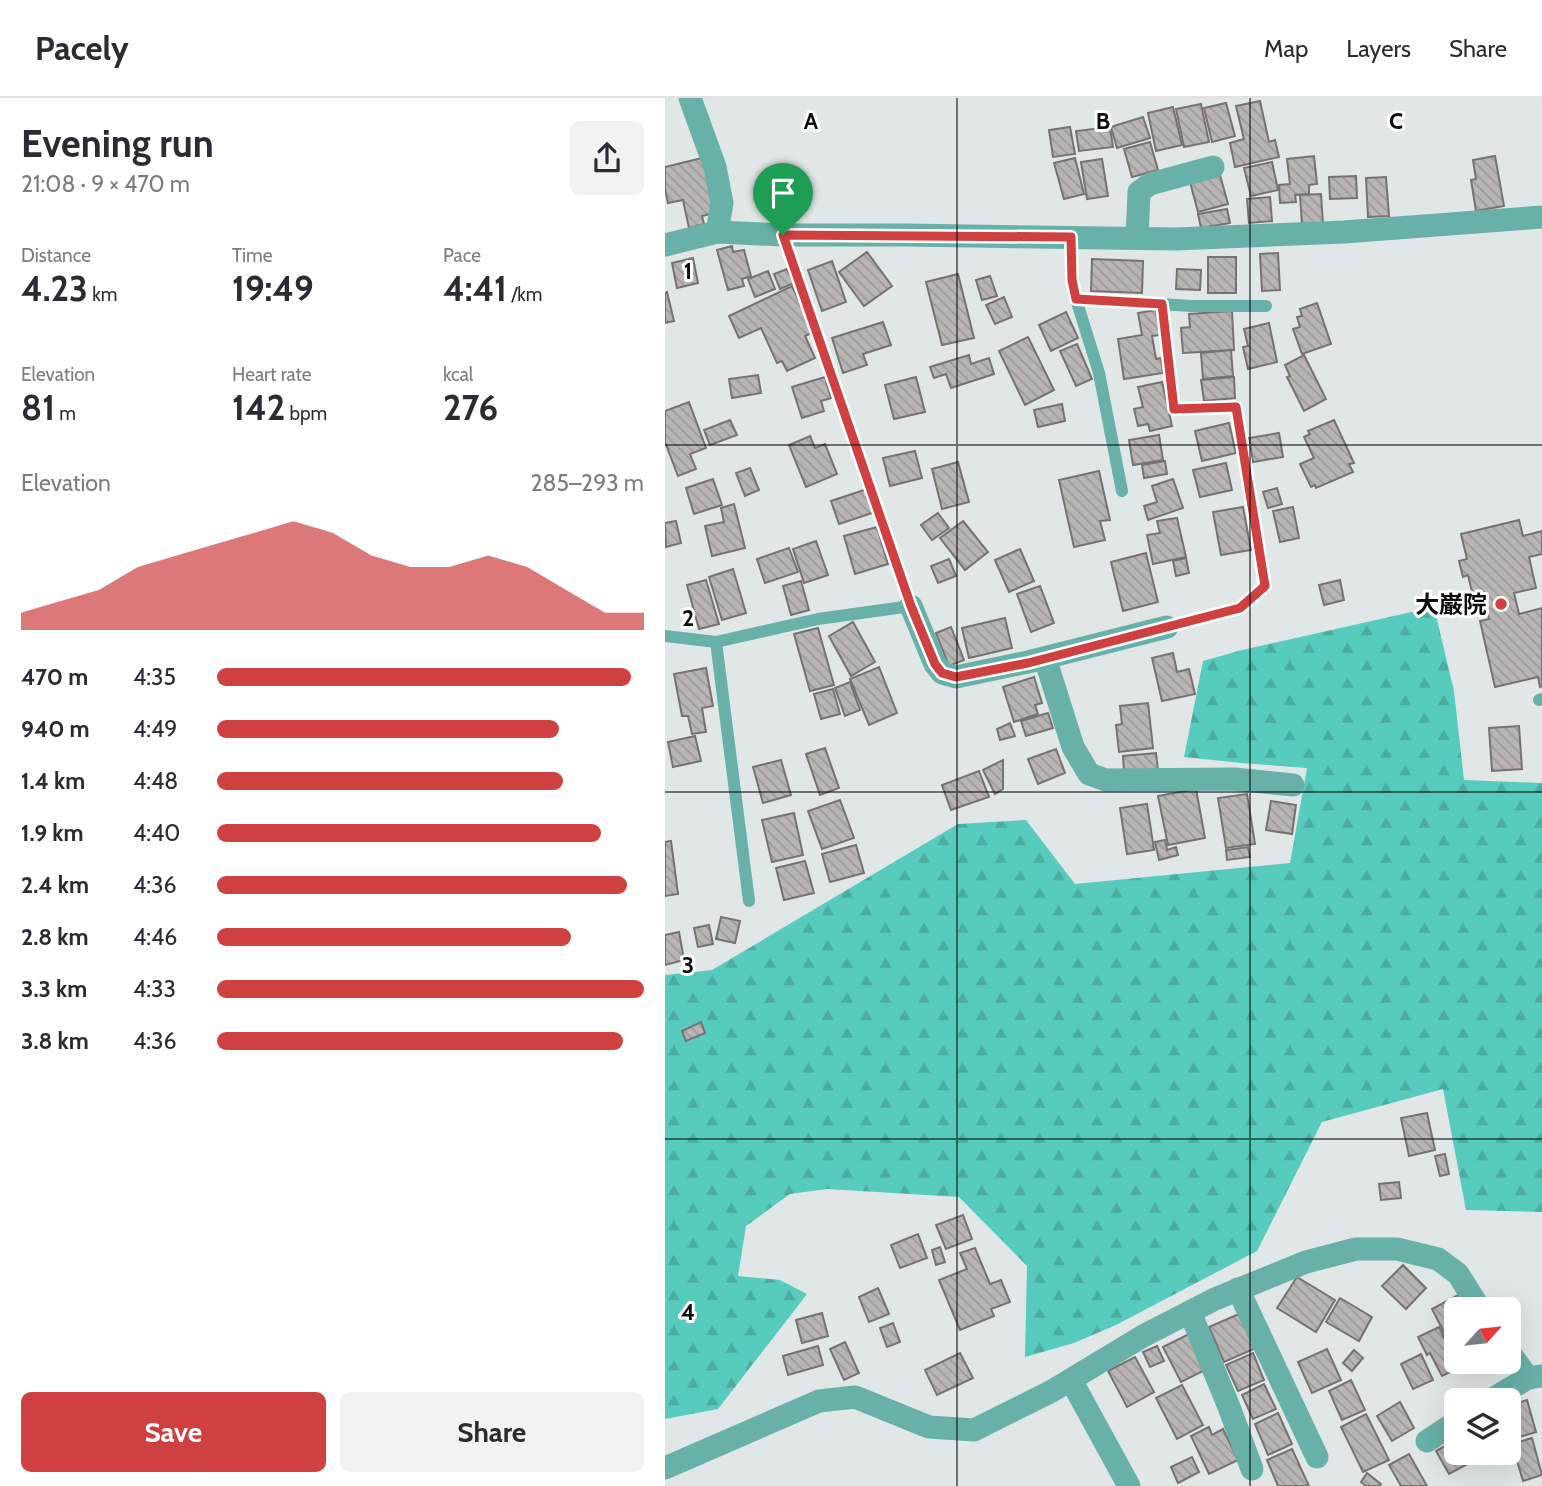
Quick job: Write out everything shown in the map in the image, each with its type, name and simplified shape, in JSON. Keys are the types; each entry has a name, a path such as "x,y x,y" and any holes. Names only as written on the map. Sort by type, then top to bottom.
{"street":[{"path":"690,98 715,167 722,203 717,232"},
{"path":"1137,238 1139,192 1150,184 1213,167"},
{"path":"665,245 717,232 1189,239 1344,232 1542,217"},
{"path":"911,606 935,664 942,673 956,677 1167,627"},
{"path":"1045,658 1073,747 1089,774 1106,780 1234,779 1293,786"},
{"path":"665,1468 819,1401 855,1397 929,1427 974,1430 1003,1417 1143,1336 1215,1299 1306,1262 1356,1249 1397,1249 1438,1259 1458,1274 1472,1297"},
{"path":"1238,1290 1317,1457"},
{"path":"1190,1312 1252,1469"},
{"path":"1514,1388 1535,1377 1521,1364"},
{"path":"1071,1380 1129,1486"},
{"path":"1427,1441 1444,1430"}],"lane":[{"path":"665,636 716,642 818,619 911,606 783,235"},
{"path":"1071,237 1072,280 1099,373 1122,491"},
{"path":"1076,299 1192,306 1266,306"},
{"path":"1162,304 1174,409 1236,407 1265,586 1240,608 1167,627"},
{"path":"716,642 749,901"}],"green space":[{"path":"1434,607 1454,691 1464,780 1542,783 1542,1212 1466,1210 1443,1089 1322,1122 1257,1251 1116,1325 1074,1343 1025,1357 1027,1266 959,1197 827,1189 790,1194 746,1226 738,1276 780,1280 807,1294 718,1409 665,1419 665,975 712,970 958,824 1026,820 1075,884 1290,863 1307,768 1184,757 1203,661"}],"building":[{"path":"1260,101 1269,142 1275,140 1279,157 1235,167 1230,143 1244,139 1236,106"},
{"path":"1226,103 1235,136 1212,142 1204,108"},
{"path":"1201,104 1209,142 1184,147 1176,109"},
{"path":"1173,107 1182,145 1156,151 1148,113"},
{"path":"1143,117 1150,138 1117,148 1111,127"},
{"path":"1070,127 1075,154 1053,157 1049,130"},
{"path":"1110,127 1113,147 1079,151 1076,131"},
{"path":"1150,142 1158,170 1132,177 1124,149"},
{"path":"1314,156 1317,184 1309,185 1309,194 1295,195 1296,202 1280,203 1279,185 1290,184 1287,159"},
{"path":"1495,156 1504,206 1476,211 1471,180 1476,179 1473,160"},
{"path":"706,157 719,212 702,216 704,224 689,228 683,200 668,203 665,167"},
{"path":"1075,158 1084,194 1064,199 1054,163"},
{"path":"1102,159 1108,196 1087,199 1081,162"},
{"path":"1272,162 1278,190 1251,196 1244,168"},
{"path":"1220,175 1228,204 1198,212 1190,182"},
{"path":"1356,176 1357,198 1330,199 1329,177"},
{"path":"1386,177 1389,216 1368,217 1366,178"},
{"path":"1321,194 1323,224 1302,225 1300,195"},
{"path":"1270,197 1272,221 1249,223 1247,199"},
{"path":"1227,209 1230,223 1201,228 1198,214"},
{"path":"732,246 733,252 744,250 751,276 742,279 744,286 728,290 717,250"},
{"path":"867,252 892,286 864,306 839,272"},
{"path":"1278,253 1280,290 1262,291 1260,254"},
{"path":"1208,257 1236,257 1236,293 1208,293"},
{"path":"693,258 698,283 677,288 672,263"},
{"path":"1092,259 1143,261 1142,293 1091,291"},
{"path":"832,261 846,302 822,311 808,270"},
{"path":"787,269 794,283 780,289 774,274"},
{"path":"1177,269 1201,270 1200,290 1176,289"},
{"path":"768,271 775,289 755,297 748,279"},
{"path":"958,274 974,338 942,345 926,282"},
{"path":"990,276 997,296 982,300 976,280"},
{"path":"792,286 814,332 805,336 815,358 787,371 782,361 777,363 761,328 739,338 729,316"},
{"path":"667,292 674,321 665,323 665,293"},
{"path":"1004,297 1012,317 995,324 986,305"},
{"path":"1317,303 1331,344 1302,354 1293,329 1300,327 1297,317 1302,316 1300,309"},
{"path":"1156,310 1160,335 1152,336 1156,359 1161,358 1163,373 1124,379 1118,339 1142,335 1138,313"},
{"path":"1232,311 1234,350 1183,353 1181,328 1190,327 1189,314"},
{"path":"1066,312 1078,338 1051,351 1039,325"},
{"path":"883,322 891,345 863,354 867,365 843,373 832,338"},
{"path":"1269,323 1277,362 1248,369 1243,347 1248,346 1244,329"},
{"path":"1028,337 1054,390 1025,405 999,351"},
{"path":"1077,344 1092,379 1076,386 1060,351"},
{"path":"1231,350 1233,376 1203,379 1201,353"},
{"path":"969,355 971,364 989,358 994,374 951,388 946,374 934,378 930,367"},
{"path":"1304,355 1326,399 1304,411 1287,377 1290,376 1285,365"},
{"path":"758,375 761,393 732,398 729,379"},
{"path":"825,377 831,398 821,401 824,411 802,418 792,387"},
{"path":"916,377 925,412 894,419 885,385"},
{"path":"1234,377 1235,398 1204,401 1201,380"},
{"path":"1162,382 1172,426 1150,431 1148,424 1138,426 1134,409 1143,407 1138,387"},
{"path":"689,402 706,448 690,454 696,469 678,476 665,442 665,411"},
{"path":"1062,404 1065,421 1038,427 1034,410"},
{"path":"730,420 737,435 710,445 704,430"},
{"path":"1334,420 1354,463 1349,464 1353,472 1316,488 1315,485 1311,487 1300,464 1314,458 1304,437 1310,434 1308,431"},
{"path":"1229,423 1236,453 1202,461 1195,431"},
{"path":"1279,433 1283,457 1253,462 1249,438"},
{"path":"1159,435 1163,460 1133,465 1129,440"},
{"path":"810,436 815,448 825,444 837,474 806,487 789,445"},
{"path":"915,451 922,478 890,486 883,458"},
{"path":"1165,461 1167,474 1144,478 1142,465"},
{"path":"958,462 969,502 942,509 932,469"},
{"path":"1226,463 1232,490 1200,497 1193,470"},
{"path":"750,468 759,490 745,496 736,473"},
{"path":"1099,471 1110,520 1100,521 1105,540 1074,547 1059,480"},
{"path":"713,479 722,505 694,514 686,488"},
{"path":"1173,479 1183,508 1148,520 1144,506 1157,502 1152,486"},
{"path":"1277,488 1282,504 1268,508 1263,492"},
{"path":"867,489 875,512 839,524 831,501"},
{"path":"734,504 745,548 712,556 705,526 724,522 721,508"},
{"path":"1243,507 1251,550 1221,555 1213,512"},
{"path":"1293,507 1299,538 1280,542 1273,511"},
{"path":"938,513 949,528 932,540 921,525"},
{"path":"1177,518 1186,557 1153,564 1147,535 1160,533 1157,521"},
{"name":"大巌院","path":"1519,520 1523,536 1542,531 1542,554 1529,557 1536,588 1514,593 1519,614 1542,608 1542,686 1540,687 1538,677 1495,687 1480,621 1489,619 1484,598 1474,600 1468,575 1463,577 1459,561 1467,559 1461,534"},
{"path":"676,521 681,543 666,547 665,523"},
{"path":"963,521 988,552 965,570 940,538"},
{"path":"877,527 888,564 855,574 844,536"},
{"path":"816,541 828,575 804,583 793,549"},
{"path":"789,548 798,572 765,583 757,559"},
{"path":"1020,549 1034,581 1009,592 995,560"},
{"path":"1146,553 1158,602 1123,611 1111,562"},
{"path":"1186,558 1189,573 1176,576 1173,561"},
{"path":"949,559 956,576 938,583 931,566"},
{"path":"733,569 746,613 722,620 709,577"},
{"path":"706,580 719,624 699,629 687,585"},
{"path":"1340,580 1344,600 1324,605 1319,585"},
{"path":"801,581 809,610 791,615 783,586"},
{"path":"1040,586 1054,623 1031,632 1017,594"},
{"path":"1005,618 1012,648 969,658 962,628"},
{"path":"853,622 875,662 851,676 829,636"},
{"path":"951,627 964,660 949,666 936,633"},
{"path":"818,628 834,685 810,691 794,634"},
{"path":"1173,653 1177,672 1189,669 1195,694 1162,701 1152,658"},
{"path":"879,667 897,713 869,725 850,679"},
{"path":"706,668 713,706 702,708 706,732 692,734 688,716 682,716 674,674"},
{"path":"1034,677 1042,703 1035,705 1038,714 1014,722 1003,687"},
{"path":"850,682 860,710 845,716 835,688"},
{"path":"833,689 840,714 821,719 814,694"},
{"path":"1148,703 1153,748 1119,752 1116,725 1122,724 1120,706"},
{"path":"1048,713 1053,728 1026,736 1021,721"},
{"path":"1010,723 1015,736 1000,740 997,729"},
{"path":"1519,726 1522,769 1492,771 1489,728"},
{"path":"695,736 701,761 673,767 668,742"},
{"path":"825,748 839,788 820,795 806,754"},
{"path":"1056,749 1065,773 1038,784 1028,759"},
{"path":"1156,753 1158,770 1124,773 1123,756"},
{"path":"781,760 791,795 763,803 753,767"},
{"path":"1003,760 1003,789 995,794 983,770"},
{"path":"979,771 989,797 951,810 942,785"},
{"path":"1196,789 1205,838 1168,845 1158,796"},
{"path":"1247,794 1255,844 1226,848 1218,798"},
{"path":"840,800 854,838 822,849 808,811"},
{"path":"1271,801 1296,805 1292,834 1266,830"},
{"path":"1147,804 1154,850 1127,854 1120,808"},
{"path":"794,813 803,855 772,862 762,820"},
{"path":"1165,840 1167,850 1176,847 1178,855 1159,860 1155,842"},
{"path":"671,841 678,894 665,896 665,842"},
{"path":"856,845 864,873 830,882 822,854"},
{"path":"1248,847 1250,857 1227,860 1226,850"},
{"path":"805,861 814,893 784,900 776,868"},
{"path":"721,917 740,921 735,943 716,939"},
{"path":"709,925 713,944 698,947 694,928"},
{"path":"679,932 684,960 665,965 665,935"},
{"path":"701,1022 705,1033 686,1041 682,1031"},
{"path":"1427,1113 1435,1150 1409,1156 1401,1118"},
{"path":"1445,1154 1449,1174 1440,1176 1435,1156"},
{"path":"1399,1182 1401,1198 1381,1200 1379,1184"},
{"path":"963,1215 972,1239 946,1249 936,1225"},
{"path":"918,1234 927,1258 900,1268 891,1245"},
{"path":"940,1247 945,1262 936,1265 932,1250"},
{"path":"975,1248 990,1284 1001,1280 1010,1302 991,1309 994,1316 960,1330 939,1280 967,1269 960,1253"},
{"path":"1403,1265 1426,1288 1406,1309 1382,1286"},
{"path":"1297,1277 1335,1300 1316,1332 1277,1308"},
{"path":"878,1288 889,1314 869,1322 859,1297"},
{"path":"1340,1298 1372,1317 1359,1341 1326,1322"},
{"path":"1444,1303 1444,1332 1432,1309"},
{"path":"822,1313 828,1336 802,1343 796,1320"},
{"path":"1241,1313 1256,1348 1224,1362 1209,1327"},
{"path":"893,1323 900,1342 887,1347 880,1328"},
{"path":"1439,1327 1444,1337 1444,1374 1446,1374 1442,1376 1418,1337"},
{"path":"1191,1333 1209,1368 1181,1382 1163,1347"},
{"path":"845,1342 859,1373 844,1380 830,1349"},
{"path":"818,1346 823,1365 788,1375 783,1356"},
{"path":"1157,1346 1164,1361 1150,1367 1143,1352"},
{"path":"1327,1349 1341,1380 1312,1393 1298,1362"},
{"path":"1354,1350 1363,1358 1352,1371 1343,1363"},
{"path":"960,1353 973,1378 937,1395 925,1370"},
{"path":"1253,1353 1264,1380 1238,1391 1226,1365"},
{"path":"1421,1354 1433,1380 1413,1389 1401,1364"},
{"path":"1135,1357 1154,1392 1127,1407 1108,1371"},
{"path":"1351,1380 1365,1410 1342,1420 1329,1391"},
{"path":"1264,1384 1276,1409 1253,1419 1242,1395"},
{"path":"1182,1385 1203,1425 1177,1439 1156,1398"},
{"path":"1527,1400 1536,1432 1521,1437 1521,1402"},
{"path":"1400,1402 1414,1428 1392,1441 1377,1416"},
{"path":"1278,1413 1292,1444 1268,1455 1255,1424"},
{"path":"1366,1414 1389,1460 1363,1472 1341,1427"},
{"path":"1209,1427 1212,1435 1223,1429 1238,1460 1209,1474 1191,1436"},
{"path":"1532,1438 1542,1475 1523,1481 1518,1465 1521,1465 1521,1441"},
{"path":"1444,1447 1444,1465 1466,1465 1449,1474 1436,1451"},
{"path":"1292,1449 1309,1486 1278,1486 1267,1460"},
{"path":"1409,1454 1427,1486 1401,1486 1389,1465"},
{"path":"1192,1457 1199,1472 1178,1483 1171,1467"},
{"path":"1367,1473 1381,1484 1366,1486 1361,1482"}],"place":[{"name":"大巌院","path":"1501,604"}],"route":[{"path":"783,235 1071,237 1072,280 1076,299 1162,304 1174,409 1236,407 1265,586 1240,608 1028,663 956,677 942,673 935,664 911,606 783,235"}]}
